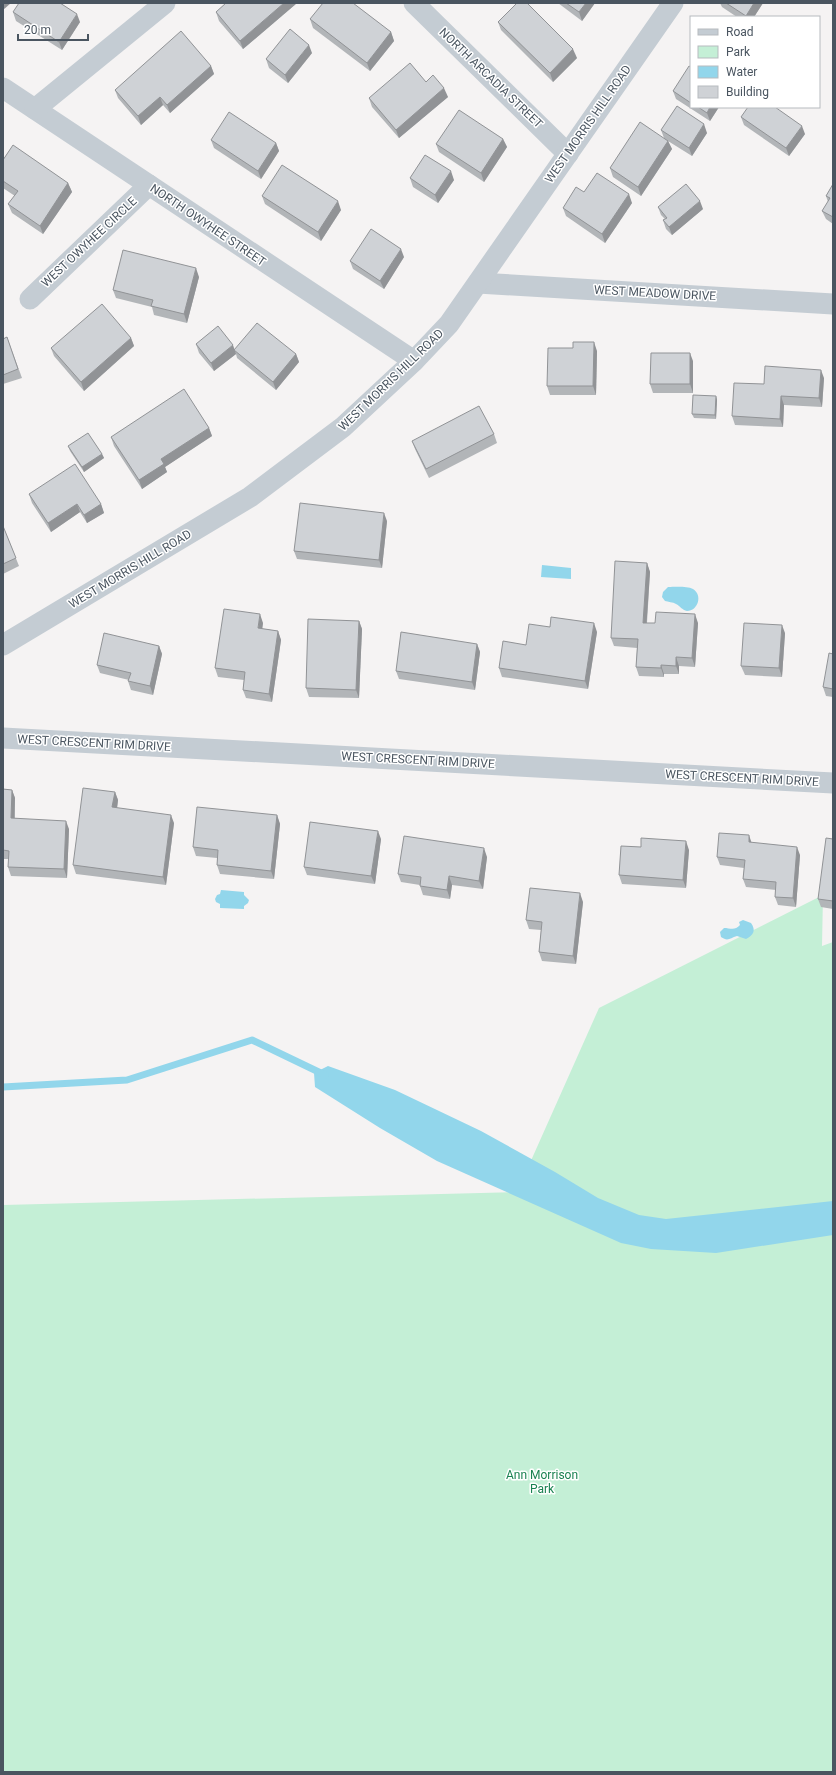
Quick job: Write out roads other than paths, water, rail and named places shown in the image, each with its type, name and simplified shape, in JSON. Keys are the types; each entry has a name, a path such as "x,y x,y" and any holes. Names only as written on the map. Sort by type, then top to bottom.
{"street":[{"path":"35,109 165,3"},
{"name":"NORTH ARCADIA STREET","path":"414,3 568,154"},
{"name":"WEST MORRIS HILL ROAD","path":"3,645 250,496 343,427 414,361 449,324 673,3"},
{"name":"NORTH OWYHEE STREET","path":"3,88 414,361"},
{"name":"WEST OWYHEE CIRCLE","path":"30,299 149,185"},
{"name":"WEST MEADOW DRIVE","path":"478,283 833,304"},
{"name":"WEST CRESCENT RIM DRIVE","path":"3,738 833,783"}],"water":[{"path":"542,565 571,568 571,579 541,577"},
{"path":"668,587 684,587 693,589 698,595 698,602 696,606 687,611 675,603 665,601 662,597 663,592"},
{"path":"221,890 244,892 244,895 249,900 248,903 244,906 244,909 220,908 220,904 216,902 215,899 217,895 220,894"},
{"path":"743,920 751,923 753,926 754,930 751,936 746,939 737,936 727,939 721,937 720,932 724,928 736,928 740,925 739,922"},
{"path":"328,1066 395,1090 481,1131 598,1198 639,1215 666,1219 833,1201 833,1235 716,1253 651,1249 621,1243 437,1161 380,1128 315,1087 314,1073"}],"waterway":[{"path":"3,1087 127,1080 252,1040 325,1075"}],"park label":[{"name":"Ann Morrison Park","path":"542,1482"}]}
